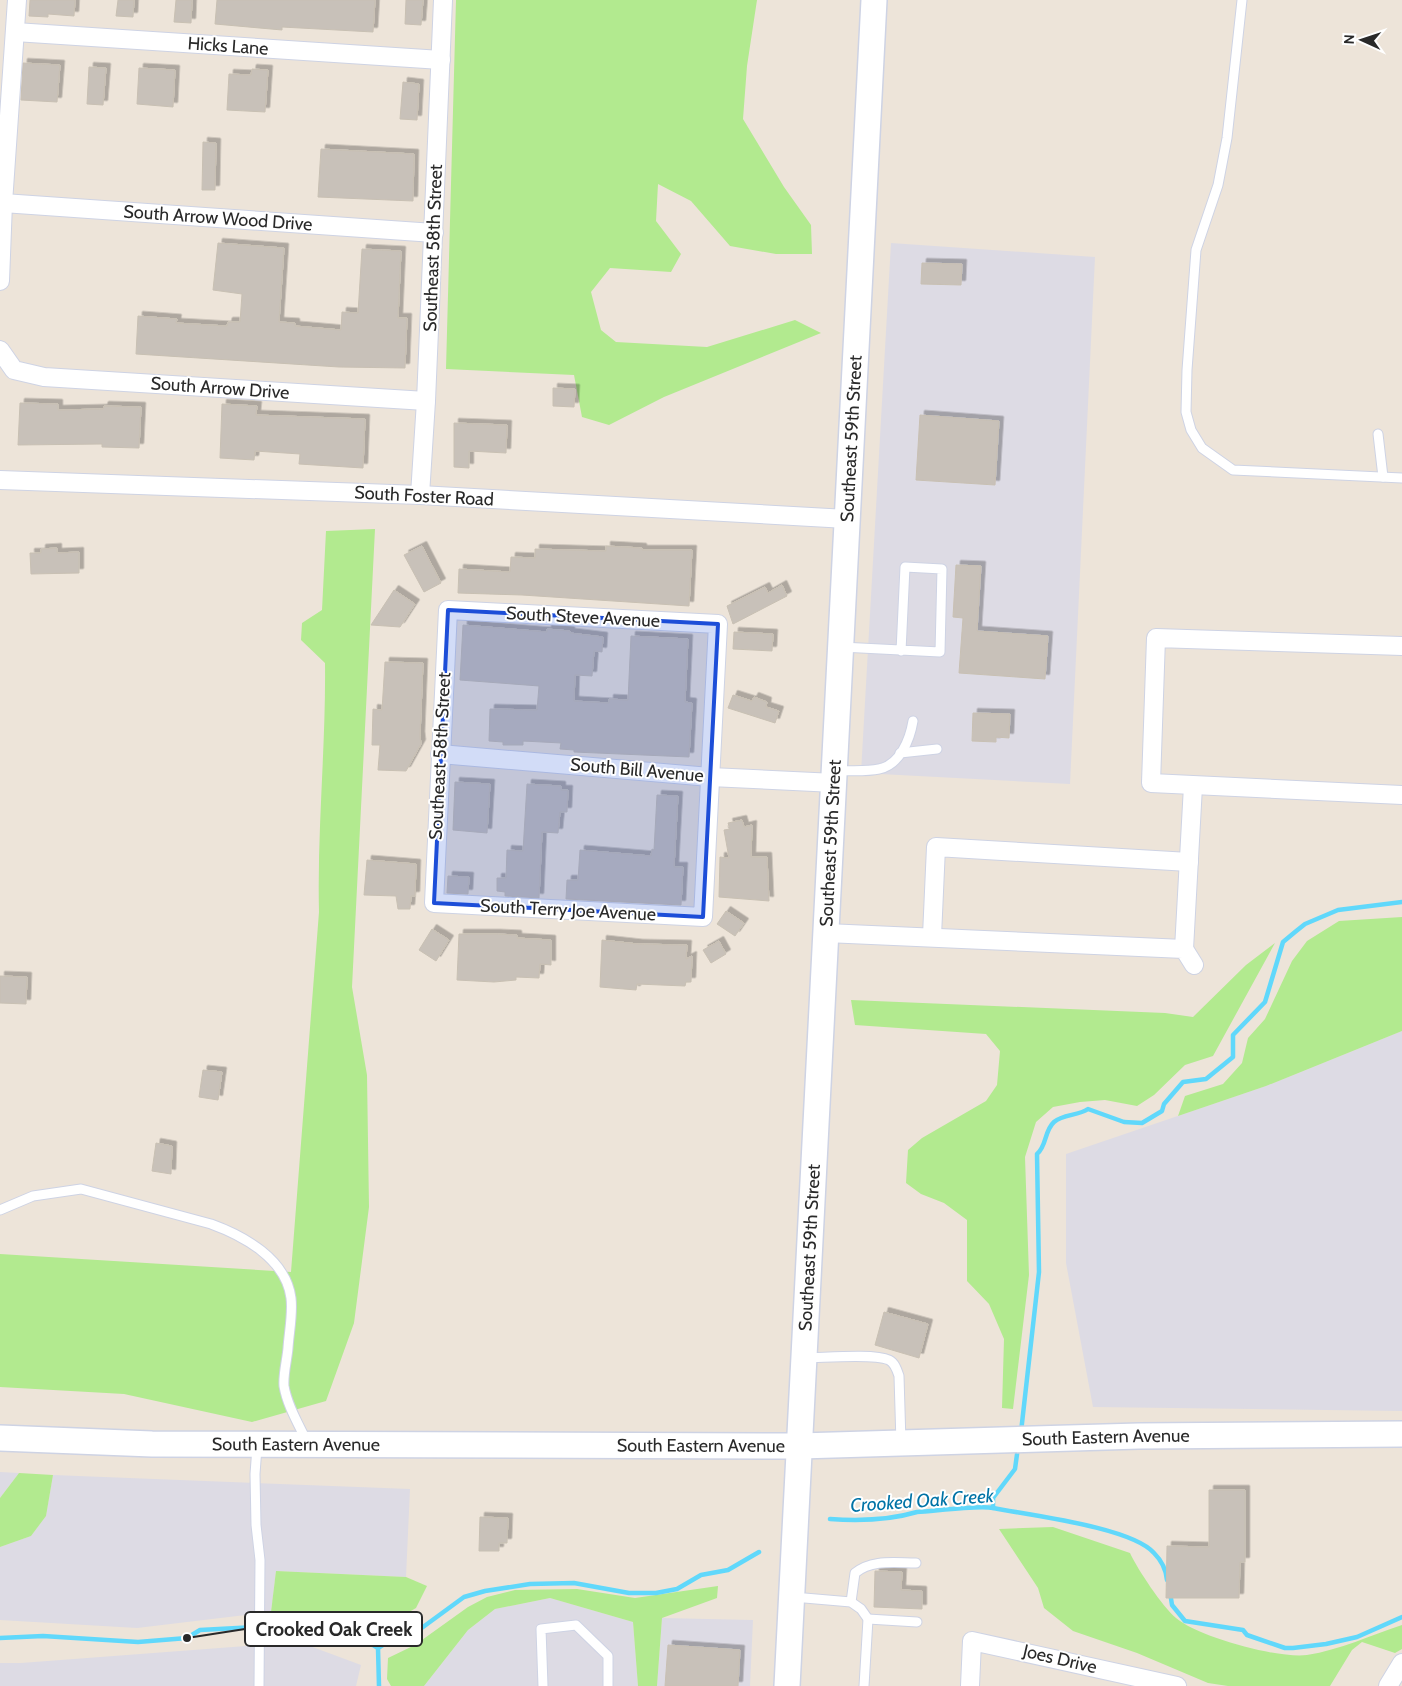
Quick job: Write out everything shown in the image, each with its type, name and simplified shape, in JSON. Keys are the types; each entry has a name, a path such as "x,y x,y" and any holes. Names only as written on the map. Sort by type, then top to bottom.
{"main road":[{"name":"Southeast 59th Street","path":"787,1686 874,0"},
{"name":"South Eastern Avenue","path":"0,1438 152,1444 800,1446 1139,1436 1402,1434"}],"street":[{"path":"0,281 3,203 17,0"},
{"name":"Southeast 58th Street","path":"420,495 434,233 443,0"},
{"name":"Hicks Lane","path":"15,32 440,60"},
{"name":"South Arrow Wood Drive","path":"3,203 434,233"},
{"name":"South Arrow Drive","path":"0,350 14,370 44,377 426,400"},
{"name":"South Foster Road","path":"0,480 420,495 847,519"},
{"name":"Southeast 58th Street","path":"434,903 448,610"},
{"name":"South Steve Avenue","path":"448,610 718,624 710,777"},
{"path":"1402,646 1156,638 1151,783 1402,795"},
{"name":"South Bill Avenue","path":"440,754 710,777 835,777"},
{"name":"South Terry Joe Avenue","path":"434,903 703,917 710,777"},
{"path":"1193,786 1184,949 1194,965"},
{"path":"932,936 936,847 1189,862"},
{"path":"826,933 932,936 1184,949"},
{"name":"Joes Drive","path":"970,1686 972,1641 1177,1686"},
{"path":"1388,1686 1402,1663"}],"lane":[{"path":"1242,0 1227,138 1220,176 1196,250 1187,370 1186,412 1191,430 1202,448 1233,470 1402,478"},
{"path":"1378,434 1383,477"},
{"path":"841,647 940,652 942,569 905,567 901,650"},
{"path":"835,777 880,769 900,753 910,739 913,721"},
{"path":"900,753 937,749"},
{"path":"0,1210 32,1196 81,1190 211,1224 231,1231 254,1245 277,1267 288,1285 291,1299 284,1385 290,1404 308,1444"},
{"path":"805,1358 864,1357 889,1360 899,1376 901,1444"},
{"path":"257,1444 256,1525 260,1560 261,1616 259,1686"},
{"path":"851,1602 855,1572 863,1566 879,1562 916,1563"},
{"path":"792,1597 851,1602 861,1609 868,1619 864,1686"},
{"path":"868,1619 917,1622"},
{"path":"543,1686 541,1629 576,1625 608,1656 608,1686"}],"highlighted area":[{"path":"448,610 718,624 703,917 434,903"}],"shaded area":[{"path":"891,243 1095,257 1070,784 861,773"},
{"path":"1402,1031 1402,1411 1093,1407 1066,1263 1066,1154 1266,1086"},
{"path":"0,1472 19,1473 0,1498"},
{"path":"53,1475 410,1489 406,1577 276,1571 271,1612 137,1628 0,1620 0,1547 31,1536 46,1516"},
{"path":"550,1598 633,1622 638,1686 424,1686 468,1630 495,1609"},
{"path":"662,1618 753,1620 750,1686 657,1686"},
{"path":"299,1642 361,1665 356,1686 0,1686 0,1663"}],"green space":[{"path":"456,0 757,0 747,66 743,119 784,187 811,225 812,254 776,254 730,246 691,201 658,184 656,221 681,254 671,272 610,268 591,292 601,330 616,342 707,347 795,320 821,333 664,397 609,425 582,417 574,375 446,369"},
{"path":"375,529 352,987 367,1075 369,1207 354,1323 326,1401 252,1422 124,1394 0,1387 0,1254 291,1272 319,912 319,850 325,694 325,663 301,640 302,623 322,610 326,531"},
{"path":"1402,917 1402,1031 1266,1086 1178,1116 1185,1096 1223,1084 1242,1063 1248,1038 1265,1019 1292,961 1307,941 1339,921"},
{"path":"1275,943 1213,1056 1185,1065 1154,1095 1137,1106 1105,1100 1080,1102 1053,1107 1036,1122 1025,1157 1029,1275 1013,1409 1002,1408 1004,1339 989,1304 967,1281 967,1220 944,1203 921,1194 906,1183 908,1150 922,1138 986,1101 997,1085 1000,1051 986,1034 855,1025 851,1000 1165,1013 1193,1017 1246,965"},
{"path":"19,1473 53,1475 46,1516 31,1536 0,1547 0,1498"},
{"path":"1053,1527 1130,1553 1151,1587 1176,1618 1187,1625 1220,1639 1278,1654 1307,1655 1343,1646 1402,1625 1402,1649 1395,1653 1362,1642 1352,1650 1330,1686 1228,1686 1208,1683 1137,1653 1073,1631 1044,1608 1038,1588 999,1529"},
{"path":"276,1571 406,1577 427,1586 416,1608 385,1626 354,1624 271,1612"},
{"path":"718,1586 717,1598 662,1618 657,1686 638,1686 633,1622 550,1598 495,1609 468,1630 424,1686 391,1686 387,1679 388,1658 415,1645 468,1607 487,1597 515,1590 577,1589 635,1598"}],"building":[{"path":"30,0 75,0 74,16 48,14 48,17 29,16"},
{"path":"118,0 134,0 133,17 116,16"},
{"path":"176,0 192,0 191,23 174,22"},
{"path":"217,0 375,0 373,32 282,27 282,30 215,24"},
{"path":"406,0 423,0 421,25 405,24"},
{"path":"23,63 60,65 57,102 21,100"},
{"path":"89,67 106,68 103,105 87,104"},
{"path":"139,68 175,70 173,107 137,104"},
{"path":"252,69 268,70 265,112 227,110 229,74 251,75"},
{"path":"403,82 419,84 417,120 400,119"},
{"path":"203,142 216,143 215,190 202,190"},
{"path":"321,149 414,154 413,201 318,197"},
{"path":"218,243 284,248 279,322 295,323 295,326 341,330 342,312 358,313 362,249 401,251 398,318 407,318 405,368 339,367 136,354 138,316 177,319 176,323 227,326 228,322 240,322 242,294 213,290"},
{"path":"922,263 962,264 961,285 921,284"},
{"path":"553,388 575,389 574,407 553,406"},
{"path":"20,403 58,404 58,410 103,409 104,406 141,407 139,448 102,447 102,444 18,445"},
{"path":"222,404 257,406 256,415 365,419 363,468 299,464 300,454 255,451 254,460 220,458"},
{"path":"920,415 999,421 995,485 916,480"},
{"path":"454,423 507,425 506,453 469,451 469,468 454,467"},
{"path":"422,546 441,583 424,592 404,555"},
{"path":"606,546 642,548 642,550 692,550 689,606 522,595 458,593 459,569 510,572 511,557 535,558 535,549 606,551"},
{"path":"57,548 57,553 79,552 79,573 31,574 30,553 41,553 41,549"},
{"path":"956,565 981,566 977,631 1048,636 1045,679 959,673 963,618 953,617"},
{"path":"782,585 787,596 733,624 727,606 765,587 768,593"},
{"path":"394,590 415,604 400,627 371,625"},
{"path":"463,625 547,632 547,629 603,637 602,652 594,651 592,676 575,675 574,701 609,703 609,699 628,700 631,636 688,639 685,702 692,703 689,757 574,752 574,750 560,749 561,743 523,741 523,745 503,745 503,742 489,741 490,709 537,710 539,686 460,680"},
{"path":"734,632 773,634 772,651 733,649"},
{"path":"385,662 423,663 421,744 406,771 378,770 380,745 372,745 373,709 382,710"},
{"path":"733,695 752,701 754,697 767,702 766,707 779,711 775,723 728,708"},
{"path":"973,713 1010,714 1009,738 996,737 996,742 972,741"},
{"path":"455,782 490,784 487,833 453,830"},
{"path":"527,784 561,786 561,790 568,790 567,812 560,812 558,833 542,832 539,898 505,896 505,892 497,891 497,878 506,878 507,850 523,851"},
{"path":"657,795 678,796 674,867 683,867 681,905 566,899 567,880 578,880 580,850 651,856 652,849 654,850"},
{"path":"742,820 744,827 752,825 751,857 767,857 769,901 719,897 720,857 729,858 724,830 730,829 728,823"},
{"path":"367,860 416,864 415,896 411,896 410,909 398,909 396,896 364,895"},
{"path":"448,876 469,877 468,894 447,893"},
{"path":"726,911 744,923 735,936 717,924"},
{"path":"432,929 449,940 436,961 419,950"},
{"path":"459,934 517,935 517,938 551,940 551,965 540,964 539,978 516,977 516,980 494,982 457,980"},
{"path":"602,940 638,944 687,945 686,959 692,956 691,982 686,982 685,986 637,984 636,990 600,987"},
{"path":"719,941 726,954 711,963 703,950"},
{"path":"0,976 27,977 26,1004 0,1003"},
{"path":"203,1070 222,1072 218,1100 199,1097"},
{"path":"156,1143 172,1146 171,1174 152,1171"},
{"path":"884,1312 928,1324 919,1358 875,1345"},
{"path":"1209,1490 1245,1490 1245,1562 1240,1562 1239,1598 1166,1598 1167,1546 1209,1547"},
{"path":"480,1517 508,1518 507,1543 499,1543 499,1551 479,1551"},
{"path":"875,1571 902,1572 901,1590 922,1591 922,1609 874,1607"},
{"path":"668,1645 740,1650 738,1686 665,1686"}],"waterway":[{"path":"1021,1432 1039,1272 1037,1154 1051,1126 1058,1119 1088,1109 1124,1122 1142,1123 1162,1111 1164,1104 1183,1082 1206,1079 1233,1057 1233,1035 1265,1002 1283,942 1305,924 1338,910 1402,902"},
{"path":"993,1508 993,1498 1015,1469 1018,1447"},
{"name":"Crooked Oak Creek","path":"830,1519 874,1519 896,1517 917,1512 977,1507 1053,1518 1102,1529 1142,1544 1159,1559 1165,1569 1167,1580"},
{"name":"Crooked Oak Creek","path":"378,1648 386,1643 408,1638 464,1597 485,1591 530,1584 574,1583 629,1593 656,1593 677,1589 701,1575 728,1570 759,1552"},
{"name":"Crooked Oak Creek","path":"1170,1592 1172,1605 1185,1621 1243,1630 1247,1635 1285,1648 1326,1644 1357,1637 1402,1617"},
{"name":"Crooked Oak Creek","path":"0,1638 43,1636 138,1642 187,1638 200,1630 277,1626 316,1632 328,1637 373,1645 378,1648"},
{"path":"378,1648 379,1686"}],"place":[{"name":"Crooked Oak Creek","path":"187,1638"}]}
